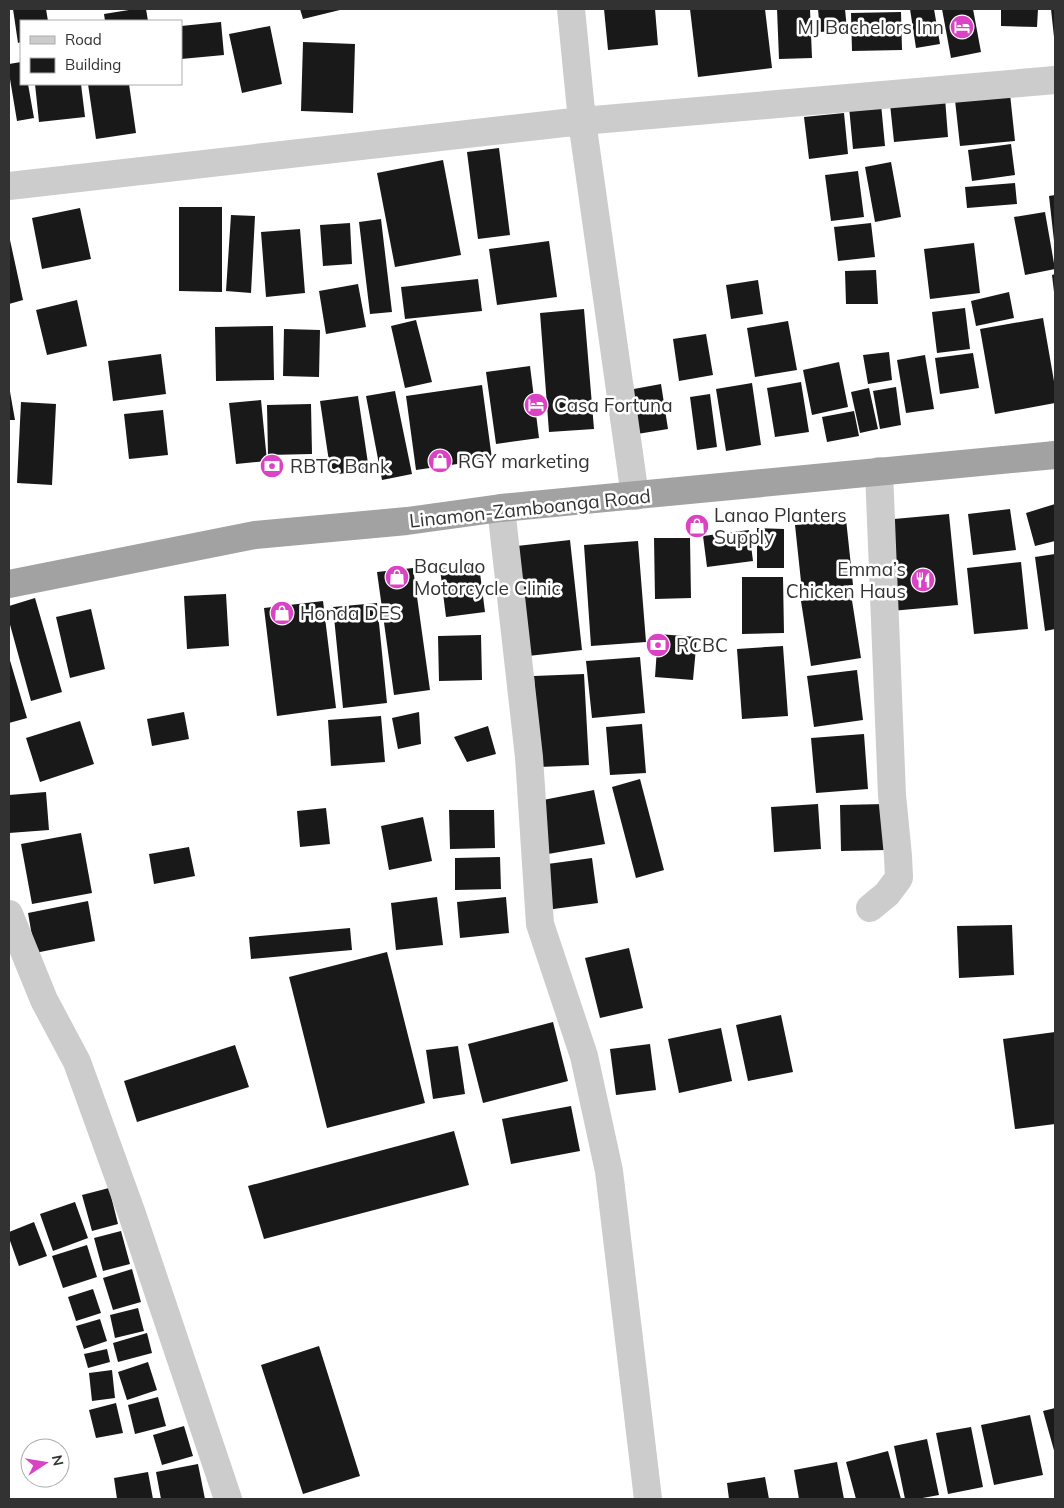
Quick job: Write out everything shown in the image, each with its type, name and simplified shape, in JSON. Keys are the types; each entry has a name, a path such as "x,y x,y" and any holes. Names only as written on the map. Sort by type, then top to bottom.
{"highway":[{"name":"Linamon-Zamboanga Road","path":"9,584 255,535 406,521 501,508 1055,455"}],"street":[{"path":"571,9 582,121 635,496"},
{"path":"9,186 582,121 1055,80"},
{"path":"870,908 887,894 898,878 898,856 892,795 879,471"},
{"path":"501,508 528,757 540,924 584,1056 609,1171 648,1499"},
{"path":"9,914 44,1000 77,1062 132,1214 228,1499"}],"building":[{"path":"13,9 46,9 48,20 20,20 20,42 18,43"},
{"path":"146,9 148,20 105,20 104,14"},
{"path":"300,9 344,9 303,19"},
{"path":"604,9 655,9 658,45 608,50"},
{"path":"690,9 765,9 772,68 698,77"},
{"path":"777,9 810,9 812,58 779,59"},
{"path":"818,9 845,9 847,30 820,32"},
{"path":"910,9 934,9 940,44 916,48"},
{"path":"942,9 973,9 981,52 951,58"},
{"path":"1001,9 1038,9 1037,27 1001,26"},
{"path":"1051,9 1055,9 1055,37 1054,37"},
{"path":"901,12 902,50 852,51 851,13"},
{"path":"221,22 224,55 182,59 182,26"},
{"path":"270,26 282,84 242,93 229,34"},
{"path":"303,42 355,44 353,113 301,111"},
{"path":"20,62 20,85 28,85 34,118 17,121 9,64"},
{"path":"35,85 81,85 85,117 39,122"},
{"path":"88,85 129,85 136,133 96,139"},
{"path":"1010,94 1015,141 960,146 955,100"},
{"path":"945,98 948,137 894,142 890,104"},
{"path":"881,104 885,146 853,149 849,107"},
{"path":"844,113 848,154 809,159 804,117"},
{"path":"1011,144 1015,175 972,181 968,150"},
{"path":"499,148 510,235 478,239 467,152"},
{"path":"443,160 461,255 395,267 377,173"},
{"path":"891,162 901,217 875,222 865,167"},
{"path":"858,171 864,217 831,221 825,175"},
{"path":"1015,183 1017,204 967,208 965,187"},
{"path":"1055,195 1055,241 1054,241 1049,196"},
{"path":"179,207 222,207 222,292 179,291"},
{"path":"80,208 91,259 42,269 32,218"},
{"path":"1045,212 1055,269 1025,275 1014,217"},
{"path":"231,215 255,216 251,293 226,291"},
{"path":"381,219 392,312 370,314 359,222"},
{"path":"350,223 352,264 323,266 320,225"},
{"path":"871,223 875,257 838,261 834,227"},
{"path":"300,229 305,293 266,297 261,232"},
{"path":"9,241 23,300 9,304"},
{"path":"549,241 557,297 497,305 489,249"},
{"path":"974,243 980,293 930,299 924,249"},
{"path":"876,270 878,304 846,304 845,271"},
{"path":"1055,274 1055,292 1054,292 1052,275"},
{"path":"478,279 482,311 405,319 401,287"},
{"path":"758,280 763,314 731,319 726,285"},
{"path":"358,284 366,327 326,334 319,291"},
{"path":"1009,292 1014,318 976,326 971,301"},
{"path":"77,300 87,346 47,355 36,310"},
{"path":"965,308 970,349 937,353 932,312"},
{"path":"584,309 594,429 549,432 540,313"},
{"path":"1043,318 1055,387 1055,403 995,414 980,329"},
{"path":"416,320 432,382 405,388 391,326"},
{"path":"788,321 797,370 755,377 747,328"},
{"path":"273,326 274,380 216,381 215,327"},
{"path":"284,329 320,330 319,377 283,376"},
{"path":"706,334 713,375 679,381 673,339"},
{"path":"889,352 892,380 868,384 863,355"},
{"path":"973,353 979,388 940,394 935,358"},
{"path":"161,354 166,394 113,401 108,361"},
{"path":"925,355 934,409 906,413 897,360"},
{"path":"839,362 848,407 812,415 803,370"},
{"path":"530,366 539,438 496,444 486,372"},
{"path":"801,382 809,432 775,437 767,388"},
{"path":"752,383 761,445 726,451 716,389"},
{"path":"661,384 668,429 631,435 623,391"},
{"path":"482,385 492,459 416,470 406,396"},
{"path":"9,386 15,420 9,420"},
{"path":"896,387 901,425 880,429 873,391"},
{"path":"869,388 878,429 860,433 851,392"},
{"path":"395,391 412,474 382,480 366,396"},
{"path":"710,394 717,447 697,450 690,397"},
{"path":"358,396 369,470 331,475 320,401"},
{"path":"261,400 267,461 236,464 229,403"},
{"path":"21,402 56,404 52,485 17,483"},
{"path":"311,404 312,454 268,455 267,405"},
{"path":"163,410 168,455 129,459 124,414"},
{"path":"854,411 859,436 827,442 822,417"},
{"path":"1055,504 1055,541 1035,546 1026,513"},
{"path":"1010,509 1016,550 973,555 968,514"},
{"path":"949,514 958,605 891,611 883,520"},
{"path":"846,519 853,585 802,591 795,525"},
{"path":"757,528 784,529 784,568 757,568"},
{"path":"749,530 753,561 707,567 703,536"},
{"path":"654,538 690,538 691,598 655,599"},
{"path":"570,540 582,650 519,657 507,547"},
{"path":"638,541 646,642 591,646 584,545"},
{"path":"1055,554 1055,629 1045,631 1035,557"},
{"path":"1021,562 1028,629 974,634 967,568"},
{"path":"479,565 485,612 446,617 440,569"},
{"path":"413,568 430,690 394,695 377,572"},
{"path":"742,577 783,577 784,633 742,634"},
{"path":"226,594 229,646 187,649 184,596"},
{"path":"851,594 861,658 811,666 801,601"},
{"path":"35,598 62,692 31,701 9,621 9,606"},
{"path":"323,601 336,708 277,716 264,608"},
{"path":"377,603 387,703 343,708 333,607"},
{"path":"91,609 105,669 70,678 56,617"},
{"path":"658,634 697,637 693,680 655,677"},
{"path":"481,635 482,680 439,681 438,636"},
{"path":"783,646 788,716 742,719 737,649"},
{"path":"9,657 27,718 9,723"},
{"path":"640,657 645,713 592,718 586,661"},
{"path":"857,670 863,720 814,727 807,676"},
{"path":"584,674 589,765 539,767 534,676"},
{"path":"184,712 189,739 152,746 147,719"},
{"path":"419,712 421,744 398,749 392,718"},
{"path":"381,716 385,762 331,766 328,720"},
{"path":"80,721 94,764 40,782 26,738"},
{"path":"642,724 646,773 610,775 606,727"},
{"path":"488,726 496,754 467,762 454,737"},
{"path":"864,734 868,789 816,793 811,738"},
{"path":"640,779 664,870 636,878 612,787"},
{"path":"594,790 605,844 548,854 538,801"},
{"path":"46,792 49,830 9,833 9,795"},
{"path":"818,804 821,849 774,852 771,807"},
{"path":"885,804 886,850 841,851 840,805"},
{"path":"326,808 330,844 300,847 297,811"},
{"path":"449,810 494,810 495,848 450,849"},
{"path":"423,817 432,861 389,870 381,826"},
{"path":"81,833 92,893 32,904 21,844"},
{"path":"189,847 195,876 154,884 149,854"},
{"path":"500,857 501,889 455,890 455,858"},
{"path":"592,858 598,903 546,910 540,865"},
{"path":"437,897 443,945 396,950 391,903"},
{"path":"506,897 509,933 460,938 457,902"},
{"path":"88,901 95,941 35,953 28,913"},
{"path":"1012,925 1014,975 959,978 957,926"},
{"path":"350,928 352,950 251,959 249,937"},
{"path":"629,948 643,1008 600,1018 585,958"},
{"path":"387,952 425,1103 327,1128 289,977"},
{"path":"781,1015 793,1072 748,1081 736,1025"},
{"path":"553,1022 568,1081 483,1103 468,1044"},
{"path":"721,1028 732,1081 679,1093 668,1039"},
{"path":"1055,1032 1055,1124 1015,1129 1003,1039"},
{"path":"650,1044 656,1090 616,1095 610,1049"},
{"path":"235,1045 249,1087 137,1122 124,1081"},
{"path":"458,1046 465,1094 433,1099 426,1050"},
{"path":"571,1106 580,1151 511,1164 502,1119"},
{"path":"454,1131 469,1185 264,1239 248,1186"},
{"path":"109,1188 118,1224 92,1231 82,1195"},
{"path":"75,1202 88,1238 53,1251 40,1214"},
{"path":"34,1222 47,1256 19,1266 9,1238 9,1232"},
{"path":"121,1231 130,1264 103,1271 94,1238"},
{"path":"87,1245 97,1277 63,1288 52,1256"},
{"path":"132,1269 141,1302 113,1310 103,1278"},
{"path":"93,1289 101,1313 76,1321 68,1297"},
{"path":"138,1308 144,1331 115,1338 110,1315"},
{"path":"100,1319 107,1341 84,1349 76,1326"},
{"path":"147,1333 152,1353 118,1362 113,1343"},
{"path":"319,1346 360,1476 303,1494 261,1365"},
{"path":"107,1349 110,1362 88,1368 84,1354"},
{"path":"148,1362 157,1390 127,1400 118,1372"},
{"path":"112,1370 115,1398 92,1401 89,1373"},
{"path":"158,1397 166,1426 135,1434 128,1405"},
{"path":"116,1403 123,1433 96,1438 89,1410"},
{"path":"1055,1408 1055,1454 1043,1411"},
{"path":"1030,1415 1043,1475 994,1485 981,1425"},
{"path":"184,1426 193,1456 162,1465 153,1435"},
{"path":"971,1427 983,1487 948,1494 936,1433"},
{"path":"927,1439 939,1495 905,1499 894,1446"},
{"path":"888,1451 901,1499 856,1499 846,1462"},
{"path":"837,1462 844,1499 799,1499 794,1470"},
{"path":"198,1464 205,1499 161,1499 156,1472"},
{"path":"148,1472 153,1499 117,1499 114,1478"},
{"path":"765,1477 769,1499 729,1499 727,1483"}],"place":[{"name":"MJ Bachelors Inn","path":"962,27"},
{"name":"Casa Fortuna","path":"536,405"},
{"name":"RGY marketing","path":"440,461"},
{"name":"RBTC Bank","path":"272,466"},
{"name":"Lanao Planters Supply","path":"697,526"},
{"name":"Baculao Motorcycle Clinic","path":"397,577"},
{"name":"Emma’s Chicken Haus","path":"923,580"},
{"name":"Honda DES","path":"282,613"},
{"name":"RCBC","path":"658,645"}]}
